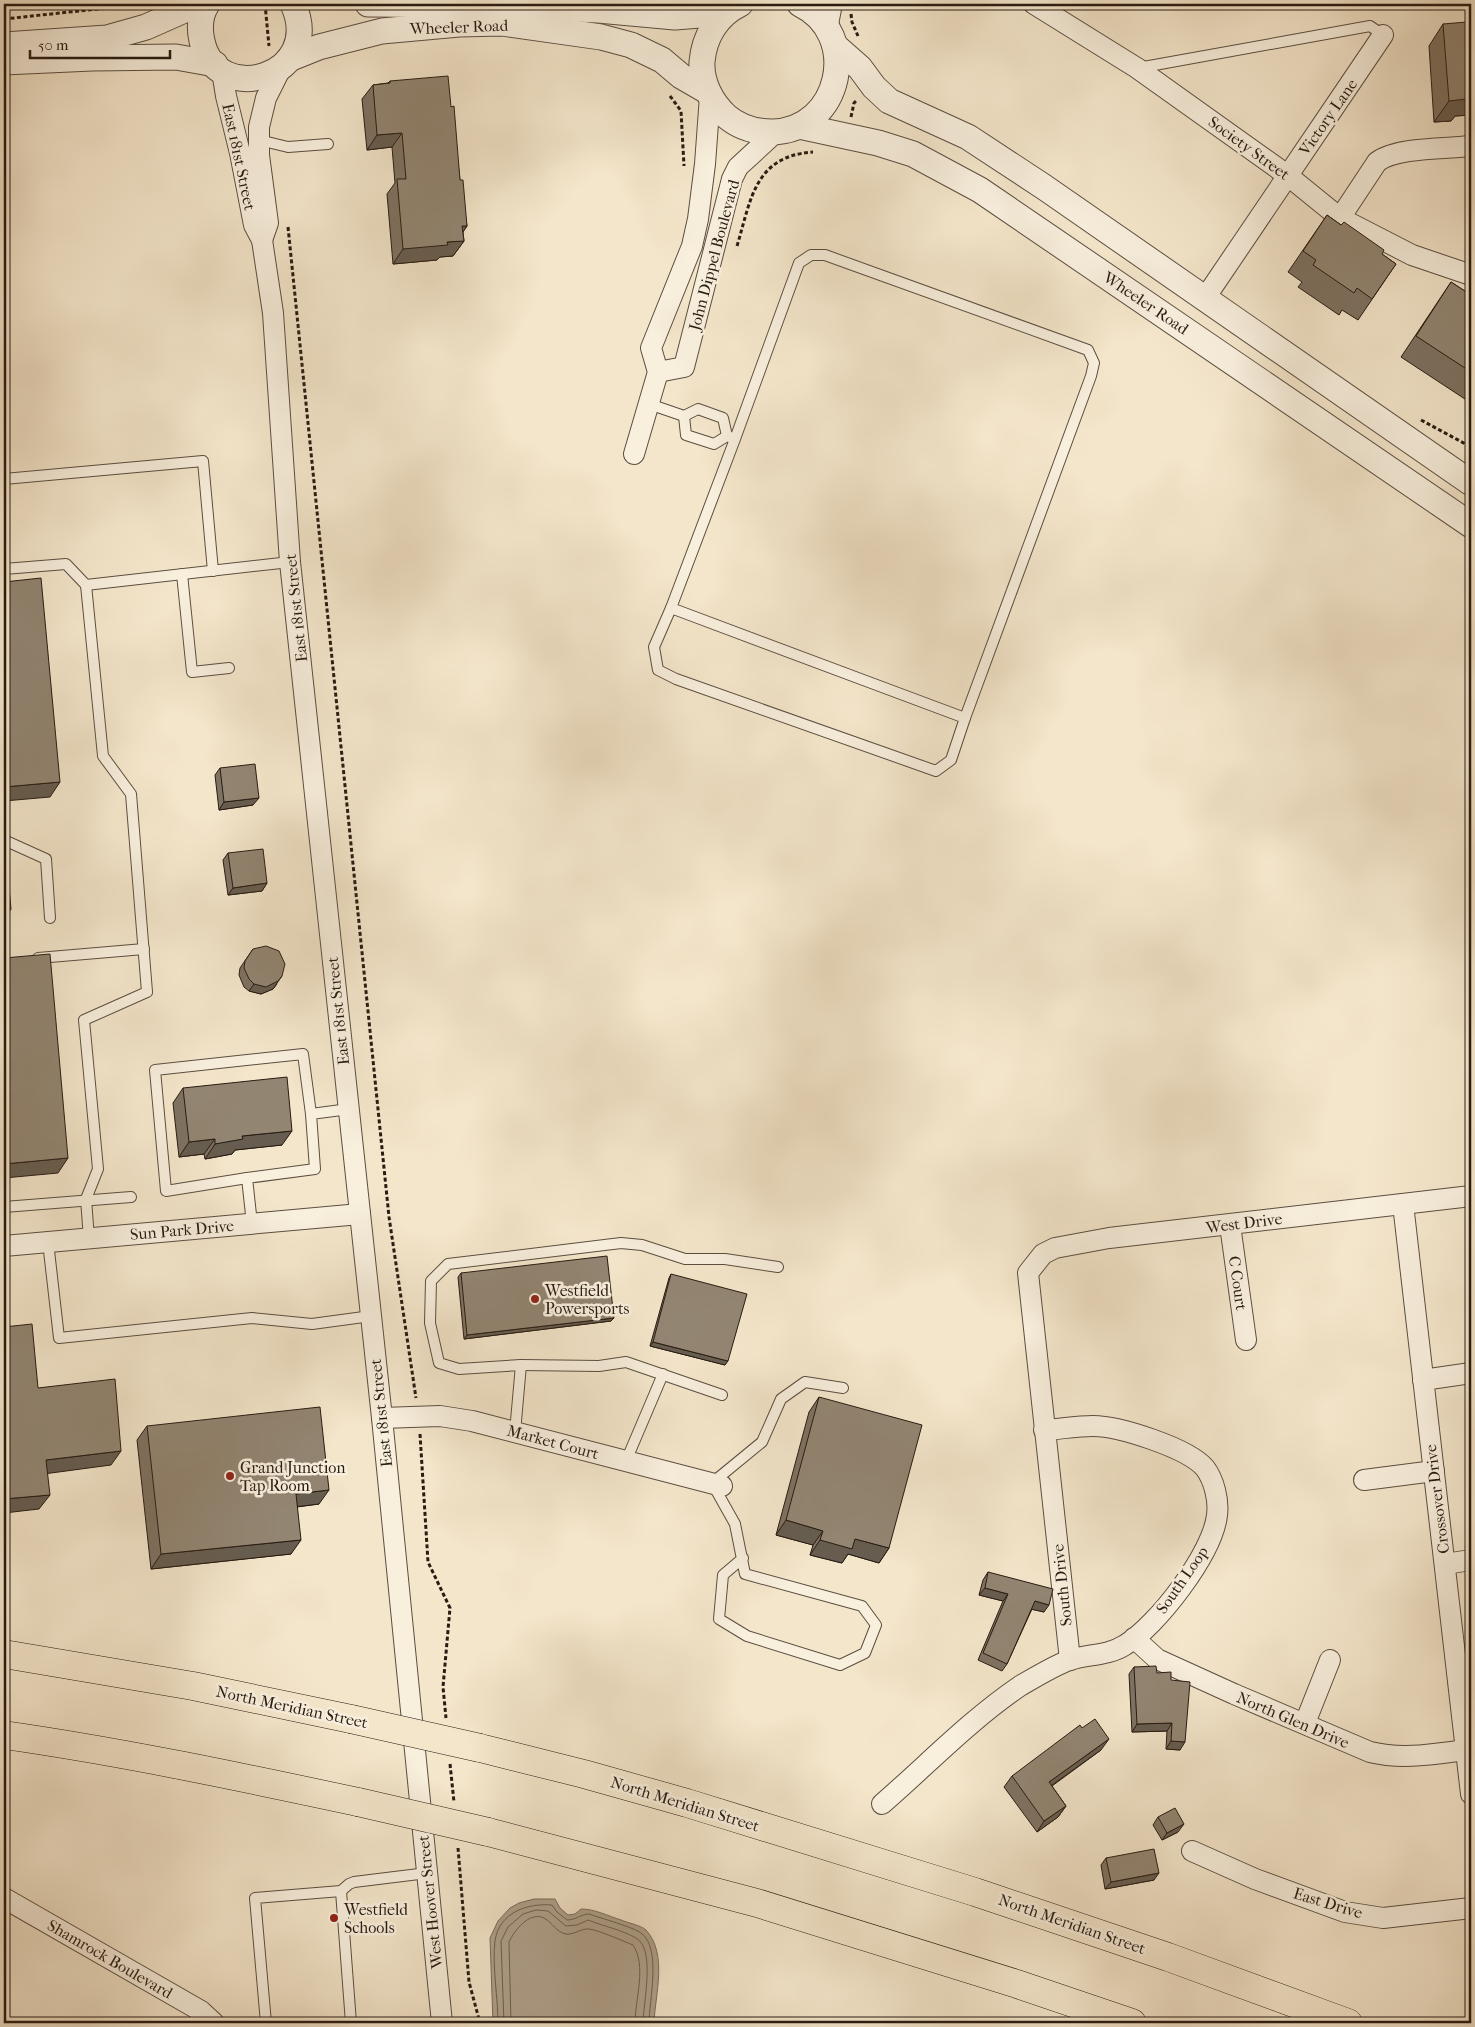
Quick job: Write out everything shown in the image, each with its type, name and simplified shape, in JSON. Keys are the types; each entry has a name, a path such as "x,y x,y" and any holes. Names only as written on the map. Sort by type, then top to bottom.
{"highway":[{"name":"North Meridian Street","path":"4,1654 193,1686 480,1748 584,1774 687,1803 975,1892 1159,1954 1348,2023"},
{"path":"4,1735 160,1761 358,1802 488,1832 757,1903 1017,1984 1132,2023"}],"street":[{"path":"4,45 107,38 146,27 198,4"},
{"path":"207,4 201,20 202,44 207,55 219,68"},
{"path":"281,67 295,49 300,26 293,4"},
{"name":"Wheeler Road","path":"368,4 598,10 675,17 732,8"},
{"path":"800,4 814,13 831,37 860,68 874,88 890,101 968,137 1044,187 1471,483"},
{"path":"787,129 818,112 832,91 837,68 831,37 832,4"},
{"name":"Society Street","path":"1034,4 1137,68 1288,175 1340,218 1412,255 1471,275"},
{"path":"709,93 703,73 703,55 710,32 732,8"},
{"name":"Wheeler Road","path":"219,68 236,77 247,79 259,78 319,47 382,32 459,24 502,23 601,37 631,45 662,60 681,76 709,93 721,111 740,126 763,132 787,129 849,137 878,143 914,154 980,190 1471,525"},
{"name":"Victory Lane","path":"1205,298 1383,34"},
{"path":"4,62 92,58 176,58 219,68"},
{"name":"East 181st Street","path":"262,240 268,223 259,155 259,127 266,98 281,67"},
{"name":"East 181st Street","path":"219,68 240,153 254,225 262,240 273,314 290,562 382,1418 418,1781"},
{"name":"John Dippel Boulevard","path":"709,93 705,164 698,219 692,246 651,348 658,372 684,367 732,179 738,167 787,129"},
{"path":"1340,218 1377,162 1383,157 1398,152 1471,146"},
{"path":"634,454 658,372"},
{"name":"West Drive","path":"1028,1274 1043,1254 1068,1244 1471,1196"},
{"name":"Crossover Drive","path":"1403,1204 1444,1564 1467,1738 1471,1794"},
{"name":"Sun Park Drive","path":"4,1246 360,1214"},
{"name":"C Court","path":"1230,1225 1246,1340"},
{"name":"South Drive","path":"1028,1274 1070,1660"},
{"path":"1423,1380 1471,1373"},
{"name":"Market Court","path":"382,1418 440,1416 472,1421 717,1485"},
{"name":"South Loop","path":"1044,1430 1094,1426 1106,1427 1163,1443 1198,1461 1211,1478 1214,1486 1217,1514 1206,1550 1168,1605 1124,1646 1100,1655 1070,1660"},
{"path":"1364,1480 1434,1471"},
{"path":"1444,1564 1471,1560"},
{"name":"North Glen Drive","path":"1134,1638 1146,1651 1157,1658 1234,1694 1305,1723 1326,1735 1370,1752 1386,1756 1410,1757 1467,1738"},
{"path":"882,1804 993,1706 1022,1685 1070,1660"},
{"path":"1305,1723 1330,1660"},
{"name":"West Hoover Street","path":"418,1781 442,2023"},
{"name":"East Drive","path":"1192,1851 1254,1880 1345,1912 1383,1918 1471,1908"},
{"name":"Shamrock Boulevard","path":"4,1898 201,2011 214,2023"}],"lane":[{"path":"1137,68 1370,26 1383,34"},
{"path":"259,140 288,147 328,144"},
{"path":"811,255 825,255 1088,350 1094,363 1091,376 951,760 936,770 676,679 658,670 654,647 671,608 731,438 799,263 811,255"},
{"path":"649,404 684,416 698,408 723,418 731,438"},
{"path":"684,416 686,435 714,444 731,438"},
{"path":"4,480 203,461 213,571"},
{"path":"86,585 290,562"},
{"path":"4,569 66,564 86,585 102,756 132,794 148,992 84,1020 98,1170 86,1200 89,1239"},
{"path":"182,574 192,672 229,668"},
{"path":"671,608 965,718"},
{"path":"4,840 46,859 50,918"},
{"path":"32,958 144,949"},
{"path":"303,1054 311,1114 315,1169 166,1191 155,1070 303,1054"},
{"path":"311,1114 349,1109"},
{"path":"247,1178 252,1224"},
{"path":"4,1207 130,1196"},
{"path":"48,1242 59,1338 252,1318 312,1324 371,1316"},
{"path":"722,1395 626,1362 599,1366 521,1365 459,1369 439,1363 430,1323 431,1281 448,1264 622,1243 642,1246 685,1259 725,1259 778,1267"},
{"path":"515,1432 521,1365"},
{"path":"626,1461 663,1374"},
{"path":"743,1558 723,1575 719,1619 747,1636 840,1665 865,1653 876,1625 862,1606 745,1574 743,1558 735,1524 717,1485 762,1442 781,1399 806,1382 843,1388"},
{"path":"266,2023 254,1898 341,1891 354,1882 427,1872"},
{"path":"341,1891 350,2023"}],"path":[{"path":"4,19 107,8 122,4"},
{"path":"265,4 281,67"},
{"path":"849,137 854,103 874,88"},
{"path":"668,94 681,111 684,169"},
{"path":"734,254 749,199 761,177 771,165 785,157 814,152"},
{"path":"288,224 388,1217 419,1417 428,1562 450,1608 443,1687 447,1727"},
{"path":"450,1756 454,1806"},
{"path":"458,1846 469,1982 480,2023"}],"water":[{"path":"534,1899 555,1899 560,1908 568,1915 575,1914 581,1909 591,1910 637,1925 646,1930 653,1940 657,1951 659,1975 654,2023 493,2023 490,1938 498,1921 510,1908 519,1903"}],"building":[{"path":"1467,22 1468,31 1471,30 1471,95 1466,95 1466,99 1449,101 1443,24"},
{"path":"448,76 451,107 454,106 460,180 463,180 467,226 462,226 464,241 447,242 448,245 403,249 397,179 406,179 402,133 377,135 373,85 390,83 390,81"},
{"path":"1327,215 1341,225 1344,222 1384,250 1382,254 1396,264 1372,299 1357,288 1354,293 1313,265 1316,260 1303,251"},
{"path":"1451,282 1471,295 1471,372 1416,336"},
{"path":"41,578 60,782 4,787 4,582"},
{"path":"255,764 259,798 224,802 220,768"},
{"path":"4,833 11,909 4,910"},
{"path":"263,849 267,883 233,888 228,853"},
{"path":"266,946 279,951 285,964 282,976 278,981 266,987 254,984 249,979 244,968 245,961 253,949"},
{"path":"50,954 68,1158 4,1164 4,958"},
{"path":"287,1077 292,1131 242,1136 243,1139 215,1144 215,1139 189,1142 183,1088"},
{"name":"Westfield Powersports","path":"607,1256 614,1318 467,1335 461,1273"},
{"name":"Westfield Powersports","path":"671,1274 747,1294 728,1361 653,1342"},
{"path":"32,1324 38,1388 115,1379 121,1451 46,1460 50,1495 4,1499 4,1327"},
{"path":"819,1397 922,1425 889,1548 855,1539 852,1549 820,1540 823,1531 786,1520"},
{"path":"320,1407 329,1490 296,1494 301,1540 161,1554 147,1426"},
{"path":"988,1572 1053,1589 1049,1605 1035,1601 1007,1664 983,1653 1008,1594 985,1588"},
{"path":"1156,1666 1157,1673 1171,1672 1171,1680 1190,1682 1185,1742 1171,1741 1172,1723 1137,1724 1134,1667"},
{"path":"1095,1719 1109,1739 1049,1782 1066,1806 1044,1821 1012,1776 1080,1725 1082,1728"},
{"path":"1175,1808 1184,1824 1167,1833 1158,1817"},
{"path":"1154,1849 1159,1873 1111,1882 1106,1858"}],"place":[{"name":"Westfield Powersports","path":"535,1299"},
{"name":"Grand Junction Tap Room","path":"230,1476"},
{"name":"Westfield Schools","path":"334,1918"}]}
